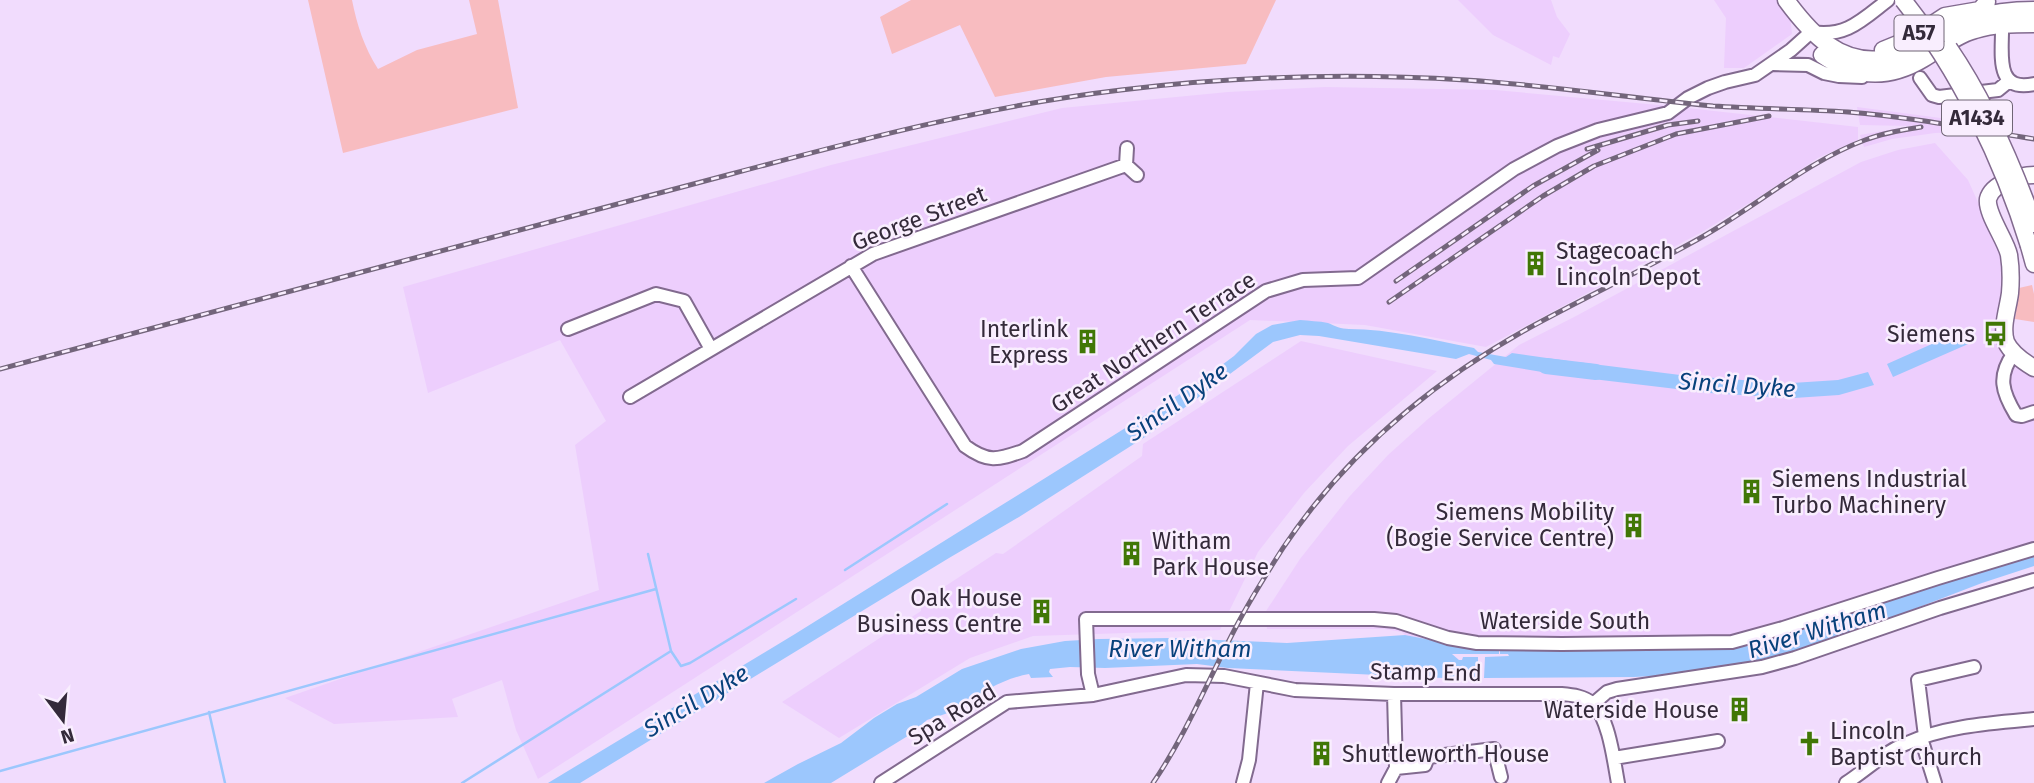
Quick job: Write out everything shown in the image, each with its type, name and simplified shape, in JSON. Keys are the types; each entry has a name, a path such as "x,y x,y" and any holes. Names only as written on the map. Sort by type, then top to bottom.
{"main road":[{"name":"A57","path":"1786,0 1811,32 1846,56 1888,50 1945,16 1980,10 2034,24"},
{"name":"A1434","path":"1903,0 1948,66 1974,113 2005,178 2034,264"},
{"name":"A1434","path":"1916,0 1954,55 1982,104 2011,165 2034,224"},
{"name":"A57","path":"1811,32 1812,46 1825,57 1848,69 1869,75 1904,68 1924,59 1956,37 1974,30 1994,12 2034,10"},
{"path":"2034,175 2014,179 1997,187 1989,197 1990,210 2009,256 2011,282 2005,337 2014,353 2034,368"},
{"path":"2014,353 2034,351"}],"street":[{"path":"1811,32 1829,34 1856,24 1888,0"},
{"path":"1994,12 1998,50 2002,57 2004,73 2015,86 2034,84"},
{"name":"Great Northern Terrace","path":"851,266 965,446 979,456 1000,459 1023,451 1266,291 1303,279 1357,278 1514,169 1557,146 1598,130 1668,113 1688,98 1709,88 1755,75 1773,64 1811,32"},
{"path":"1773,64 1808,65 1824,73 1839,76 1857,78 1869,75"},
{"path":"1920,78 1933,95 1940,97 1997,90 2009,81"},
{"path":"1127,148 1126,165 1137,175"},
{"name":"George Street","path":"630,397 873,254 1126,165"},
{"path":"568,329 656,294 684,300 711,349"},
{"path":"2014,353 2007,363 2002,383 2016,415 2034,412"},
{"name":"Waterside South","path":"1093,695 1088,674 1086,619 1374,619 1396,621 1448,638 1477,643 1732,642 2034,549"},
{"path":"1618,783 1604,721 1593,704 1607,692 1762,667 2034,580"},
{"path":"1935,783 1923,737 1917,683 1918,680 1973,667"},
{"name":"Spa Road","path":"881,783 1007,702 1093,695 1186,675 1224,676 1257,683"},
{"path":"1243,783 1249,761 1257,683"},
{"name":"Stamp End","path":"1257,683 1295,690 1394,694 1561,694 1577,696 1593,704"},
{"path":"1388,783 1396,768 1394,694"},
{"path":"1846,783 1885,754 1923,737 1985,724 2034,719"},
{"path":"1614,758 1718,741"},
{"path":"1396,768 1424,765 1428,757 1494,749 1501,777"}],"shaded area":[{"path":"308,0 352,0 362,36 378,69 417,50 477,34 469,0 498,0 518,108 343,153"},
{"path":"911,0 1276,0 1246,64 1106,77 995,97 960,25 892,54 880,17"},
{"path":"1458,0 1551,0 1557,17 1570,34 1559,58 1553,56 1551,65 1493,35"},
{"path":"1714,0 1779,0 1790,15 1792,34 1744,68 1724,68 1726,18"},
{"path":"1325,87 1495,90 1669,106 1858,127 1858,140 1818,158 1702,232 1486,347 1365,325 1250,320 538,779 516,730 502,680 452,699 458,717 334,724 285,698 599,590 575,445 606,421 560,340 428,393 403,287 831,165 1062,108 1228,92"},
{"path":"1857,107 2009,127 2012,138 1968,132 1935,133 1892,139 1864,147 1860,135 1911,126 1860,125"},
{"path":"1935,143 1968,180 2004,260 2004,300 1999,347 2034,370 2034,552 1743,643 1458,647 1384,629 1267,629 1266,611 1300,559 1349,497 1388,455 1428,419 1519,345 1861,162 1898,150"},
{"path":"2032,285 2034,322 2015,319 2019,288"},
{"path":"1301,341 1437,371 1348,446 1304,493 1258,552 1220,630 1033,636 970,658 839,738 782,702 921,611 921,602 996,553 1003,554 1142,456 1143,444"}],"water":[{"path":"1300,320 1412,336 1506,357 1512,353 1568,361 1566,376 1494,364 1491,360 1469,354 1456,359 1319,336 1300,335 1273,342 1145,437 1019,517 580,783 548,783 795,634 1199,382 1234,356 1256,334 1272,325"},
{"path":"1970,327 1975,341 1893,377 1887,364"},
{"path":"1577,362 1688,376 1784,383 1786,398 1710,393 1576,377"},
{"path":"1868,372 1874,385 1839,395 1794,398 1792,383 1838,380"},
{"name":"River Witham","path":"2034,552 2034,566 1888,619 1887,616 1860,622 1862,629 1770,659 1670,675 1484,678 1485,657 1509,656 1500,654 1500,647 1723,646"},
{"name":"River Witham","path":"1405,635 1458,647 1499,647 1499,654 1452,654 1459,660 1463,657 1478,657 1478,678 1465,679 1228,668 1197,664 1050,669 1053,677 1031,678 1029,674 1003,682 966,705 927,720 911,734 831,783 764,783 841,743 874,718 962,669 1021,649 1065,641 1099,639 1171,638 1287,643"}],"waterway":[{"name":"Sincil Dyke","path":"1546,366 1596,372"},
{"path":"845,570 947,504"},
{"path":"648,554 671,651 681,666 796,599"},
{"path":"0,771 656,589"},
{"path":"462,783 671,651"},
{"path":"209,712 225,783"}],"railway":[{"path":"0,369 881,135 1000,109 1121,90 1293,77 1465,80 1713,106 1871,114 2034,139"},
{"path":"1389,302 1543,196 1594,166 1676,134 1769,116"},
{"path":"1587,149 1668,125 1698,121"},
{"path":"1153,783 1187,725 1242,615 1283,548 1334,482 1393,423 1458,372 1493,349 1702,237 1823,160 1872,138 1921,127"},
{"path":"1396,281 1533,186 1598,150"}],"place":[{"name":"Stagecoach Lincoln Depot","path":"1536,264"},
{"name":"Siemens","path":"1995,334"},
{"name":"Interlink Express","path":"1088,342"},
{"name":"Siemens Industrial Turbo Machinery","path":"1752,492"},
{"name":"Siemens Mobility (Bogie Service Centre)","path":"1634,525"},
{"name":"Witham Park House","path":"1132,554"},
{"name":"Oak House Business Centre","path":"1042,611"},
{"name":"Waterside House","path":"1739,710"},
{"name":"Lincoln Baptist Church","path":"1810,744"},
{"name":"Shuttleworth House","path":"1322,754"}]}
